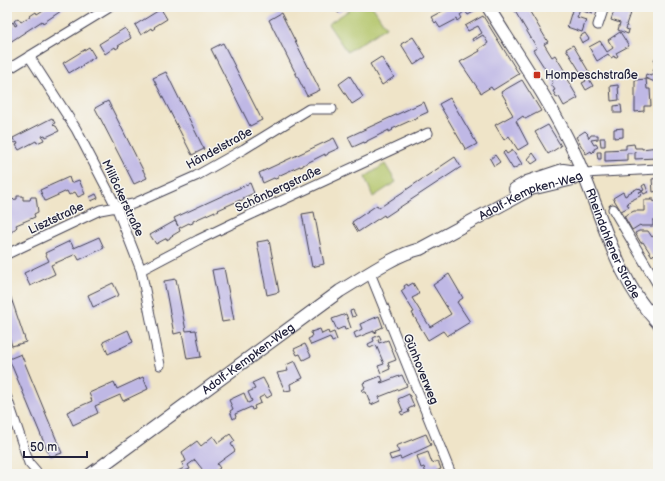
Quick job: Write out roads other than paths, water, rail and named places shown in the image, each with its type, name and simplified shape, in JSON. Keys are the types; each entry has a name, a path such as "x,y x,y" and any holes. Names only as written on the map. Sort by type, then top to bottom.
{"main road":[{"name":"Rheindahlener Straße","path":"488,7 556,118 584,173 623,274 648,311 658,322"},
{"name":"Adolf-Kempken-Weg","path":"91,474 334,296 370,274 410,251 420,249 531,189 573,179 584,173"}],"street":[{"path":"7,70 108,7"},
{"path":"598,25 604,7"},
{"name":"Millöckerstraße","path":"29,56 76,130 116,206 141,270 160,365"},
{"name":"Händelstraße","path":"116,206 133,204 196,176 244,149 309,109 332,109"},
{"name":"Schönbergstraße","path":"141,270 248,216 428,133"},
{"path":"584,173 658,169"},
{"name":"Lisztstraße","path":"7,254 100,210 116,206"},
{"name":"Rheindahlener Straße","path":"613,209 658,285"},
{"name":"Günhoverweg","path":"370,274 451,474"},
{"name":"Rheindahlener Straße","path":"648,311 658,305"},
{"path":"7,398 29,463 36,471"}],"place":[{"name":"Hompeschstraße","path":"537,75"}]}
